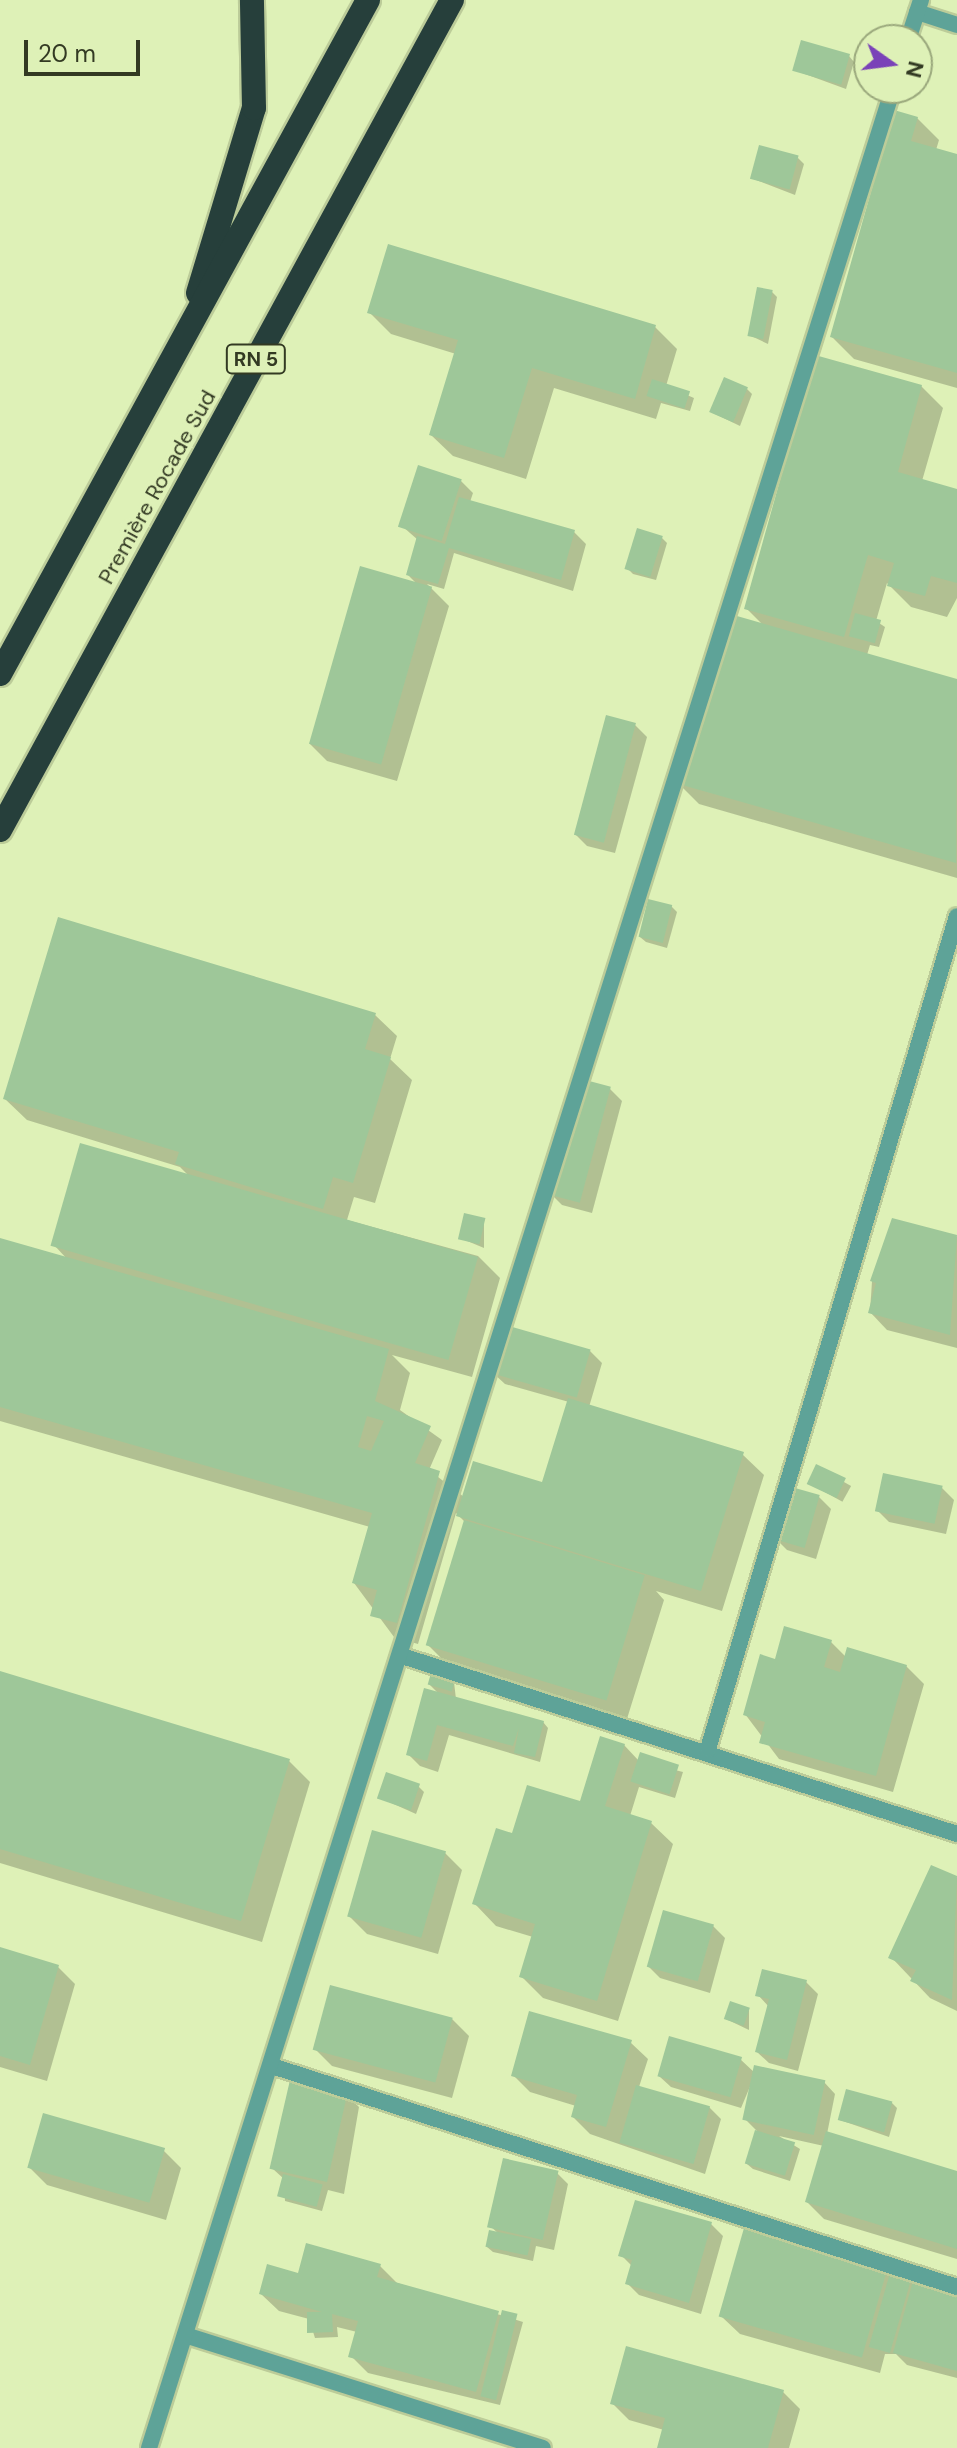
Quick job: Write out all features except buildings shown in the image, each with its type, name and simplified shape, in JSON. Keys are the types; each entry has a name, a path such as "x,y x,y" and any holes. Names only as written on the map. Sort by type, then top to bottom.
{"highway":[{"path":"175,359 254,108 252,0"},
{"name":"Première Rocade Sud","path":"0,674 175,359 368,0"},
{"name":"Première Rocade Sud","path":"0,830 452,0"}],"street":[{"path":"919,6 957,25"},
{"path":"149,2448 402,1656 888,104"},
{"path":"708,1749 957,916"},
{"path":"402,1656 708,1749 957,1834"},
{"path":"272,2066 957,2287"},
{"path":"185,2335 543,2448"}]}
